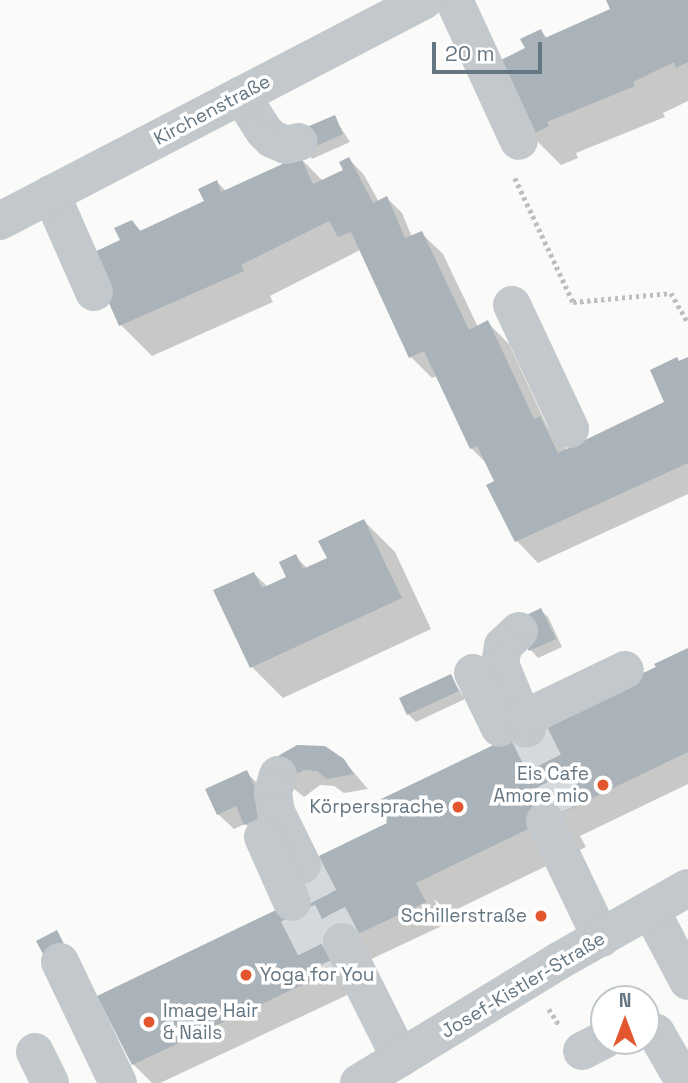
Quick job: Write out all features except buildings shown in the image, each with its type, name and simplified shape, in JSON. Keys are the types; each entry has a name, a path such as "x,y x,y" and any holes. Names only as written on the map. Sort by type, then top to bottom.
{"street":[{"name":"Kirchenstraße","path":"0,220 424,0"},
{"path":"454,0 516,159"},
{"path":"241,95 272,139 286,145 299,142"},
{"path":"51,194 94,292"},
{"path":"512,305 570,429"},
{"path":"518,729 500,664 503,646 519,631"},
{"path":"518,729 625,670"},
{"path":"473,673 518,729"},
{"path":"255,820 285,884 273,793 278,775"},
{"path":"556,816 625,925 688,981"},
{"name":"Josef-Kistler-Straße","path":"379,1071 688,888"},
{"path":"335,957 379,1071"},
{"path":"60,962 85,993 118,1083"},
{"path":"660,1040 685,1083"}],"path":[{"path":"516,159 573,302 671,293 688,322"}],"tunnel":[{"path":"527,729 567,810"},
{"path":"302,865 342,942"},
{"path":"298,913 328,973"}],"place":[{"name":"Eis Cafe Amore mio","path":"603,785"},
{"name":"Körpersprache","path":"458,807"},
{"name":"Schillerstraße","path":"541,916"},
{"name":"Yoga for You","path":"246,975"},
{"name":"Image Hair & Nails","path":"149,1022"}]}
